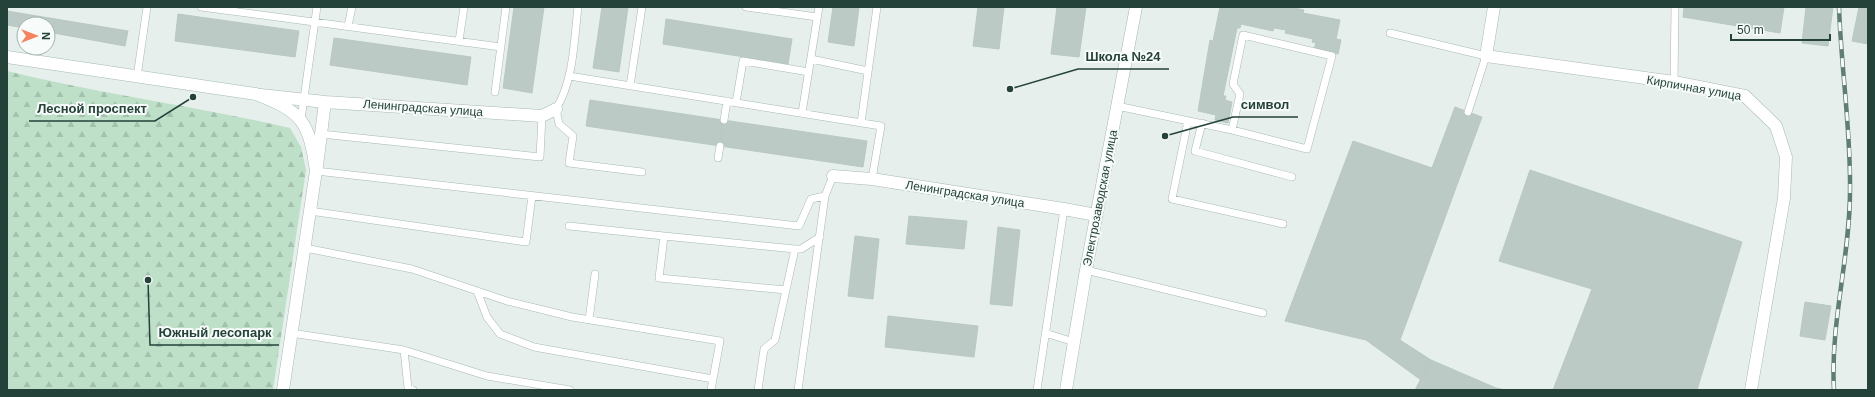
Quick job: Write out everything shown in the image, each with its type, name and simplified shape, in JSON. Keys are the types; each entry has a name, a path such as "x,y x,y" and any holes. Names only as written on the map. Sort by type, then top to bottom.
{"street":[{"name":"Электрозаводская улица","path":"1066,390 1096,215 1136,7"},
{"path":"1486,56 1494,7"},
{"name":"Кирпичная улица","path":"1486,56 1674,82 1745,96 1776,126 1786,157 1784,198 1751,390"},
{"name":"Ленинградская улица","path":"7,57 256,94 325,102 542,116 556,110"},
{"name":"Ленинградская улица","path":"256,94 282,104 301,119"},
{"path":"283,390 305,248 325,102"},
{"path":"301,119 312,142 316,171"},
{"name":"Ленинградская улица","path":"833,176 872,180 1096,215"}],"lane":[{"path":"137,77 148,7"},
{"path":"201,7 501,47"},
{"path":"301,119 317,7"},
{"path":"348,26 352,7"},
{"path":"458,41 464,7"},
{"path":"495,92 506,7"},
{"path":"578,7 569,76 561,101 556,110 559,124 572,136 569,163 642,172"},
{"path":"630,86 642,7"},
{"path":"746,7 790,10 817,17"},
{"path":"802,113 819,7"},
{"path":"861,123 877,7"},
{"path":"1674,82 1675,7"},
{"path":"1390,33 1486,56 1468,112"},
{"path":"1117,106 1202,123 1307,149 1332,56 1243,35 1233,84 1240,94 1232,130"},
{"path":"811,59 868,71"},
{"path":"736,103 743,61 809,72"},
{"path":"569,76 881,126 872,180"},
{"path":"724,120 727,101"},
{"path":"321,134 540,157 542,116"},
{"path":"1188,121 1172,199 1283,224"},
{"path":"1202,123 1195,151 1292,177"},
{"path":"718,158 720,146"},
{"path":"316,171 799,226 811,199 825,196"},
{"path":"798,390 825,196 833,176"},
{"path":"310,211 526,242 532,196"},
{"path":"1037,390 1064,209"},
{"path":"569,226 795,249 801,249 820,237"},
{"path":"664,236 659,278 786,290"},
{"path":"305,248 412,268 507,301 589,320 720,341 710,390"},
{"path":"758,390 764,349 775,340 795,249"},
{"path":"1086,270 1263,313"},
{"path":"589,320 595,274"},
{"path":"478,291 487,317 500,334 534,347 713,378"},
{"path":"291,333 404,350 487,376 570,390"},
{"path":"1045,333 1074,342"},
{"path":"404,350 408,388 413,390"}],"green space":[{"path":"7,71 77,87 219,113 290,128 301,147 306,170 273,390 7,390"}],"building":[{"path":"514,7 544,7 532,93 503,88"},
{"path":"602,7 628,7 619,72 593,68"},
{"path":"833,7 859,7 854,46 828,42"},
{"path":"978,7 1004,7 999,49 973,46"},
{"path":"1057,7 1086,7 1079,57 1051,54"},
{"path":"1220,7 1289,7 1304,10 1303,13 1340,20 1336,39 1341,40 1338,54 1314,49 1316,43 1312,42 1313,39 1285,33 1286,30 1274,28 1273,31 1241,24 1240,28 1237,28 1223,96 1226,96 1225,100 1232,102 1228,123 1215,120 1216,115 1198,111 1210,40 1213,41"},
{"path":"1684,7 1784,7 1780,33 1683,17"},
{"path":"1806,7 1833,7 1828,46 1802,43"},
{"path":"1859,7 1868,7 1868,44 1852,41"},
{"path":"7,11 37,16 16,16 16,27 7,25"},
{"path":"178,14 299,31 295,57 175,41"},
{"path":"56,19 128,31 125,46 56,33"},
{"path":"666,19 792,39 788,64 663,44"},
{"path":"334,38 471,57 467,85 330,65"},
{"path":"590,100 723,120 720,146 586,126"},
{"path":"1455,107 1482,117 1400,340 1431,360 1421,380 1366,340 1285,321 1353,141 1432,168"},
{"path":"723,120 867,141 863,167 720,146"},
{"path":"1530,170 1742,242 1697,390 1553,390 1592,289 1499,261"},
{"path":"909,216 967,221 964,249 906,244"},
{"path":"998,227 1020,230 1012,306 990,304"},
{"path":"855,236 879,239 873,299 848,296"},
{"path":"1805,302 1831,306 1825,340 1800,336"},
{"path":"888,316 978,326 974,357 885,347"},
{"path":"1431,360 1496,388 1506,390 1415,390"}],"railway":[{"path":"1834,390 1837,315 1847,241 1850,191 1849,145 1839,7"}],"place":[{"name":"Школа №24","path":"1010,89"},
{"name":"Лесной проспект","path":"193,97"},
{"name":"символ","path":"1165,136"},
{"name":"Южный лесопарк","path":"148,280"}]}
